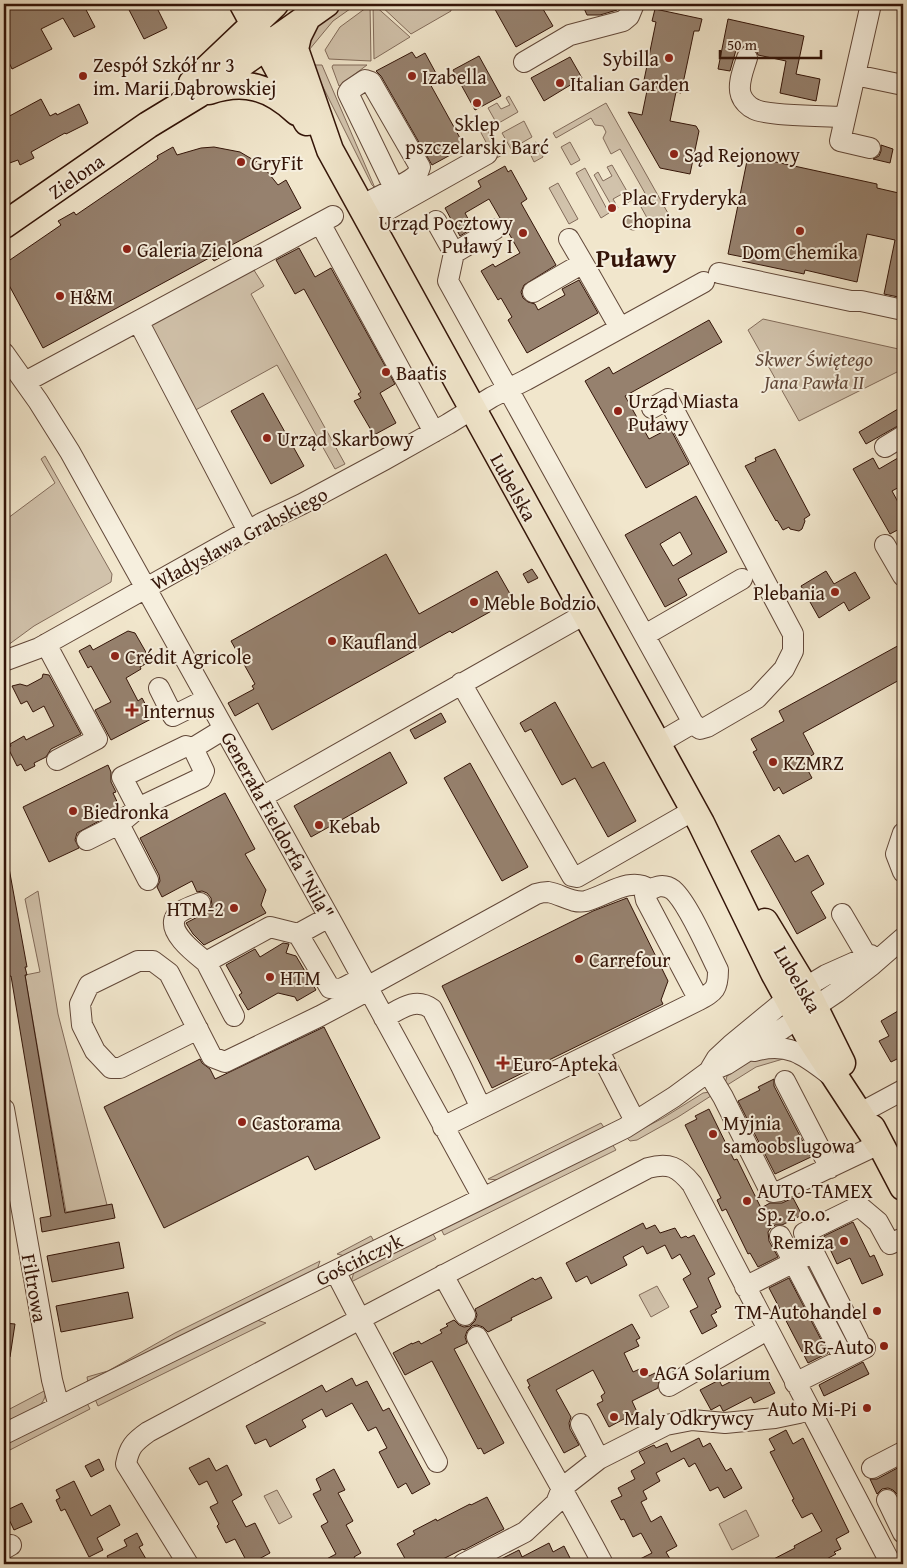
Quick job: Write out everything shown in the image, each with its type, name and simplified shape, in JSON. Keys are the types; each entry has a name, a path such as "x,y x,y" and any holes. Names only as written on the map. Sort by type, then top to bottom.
{"main road":[{"path":"256,10 275,22 288,24 316,11"},
{"name":"Lubelska","path":"256,10 303,118 330,150"},
{"name":"Zielona","path":"148,125 256,10"},
{"path":"299,64 295,49 298,36 316,11"},
{"name":"Zielona","path":"4,225 148,125 199,94 316,11"},
{"path":"270,44 299,64"},
{"name":"Lubelska","path":"299,64 330,150 364,214 697,817 769,964 864,1111 879,1144"},
{"path":"199,94 228,86 255,87 272,93 286,102 303,118"},
{"name":"Lubelska","path":"798,1008 837,1080 879,1144 903,1187"}],"street":[{"path":"524,62 570,36 623,21 629,16 634,4"},
{"path":"870,148 840,141 871,4"},
{"path":"747,58 740,88 741,96 754,110 845,117"},
{"path":"855,75 903,85"},
{"path":"364,214 394,188 417,175 420,167 371,82 365,80 348,93 394,188"},
{"path":"364,214 487,154"},
{"path":"25,382 326,219 434,432"},
{"path":"436,221 454,253 448,281 693,723 700,729 757,698 784,669 793,651 793,634 668,399 652,408"},
{"path":"454,253 495,229"},
{"path":"569,239 620,328"},
{"path":"534,292 583,263"},
{"name":"Władysława Grabskiego","path":"4,661 27,654 46,644 248,531 302,504 434,432 507,388 526,380 712,277 851,301 861,301 903,310"},
{"path":"138,320 248,531"},
{"name":"Generała Fieldorfa \"Nila\"","path":"4,353 70,452 483,1198"},
{"path":"885,447 903,436"},
{"path":"885,545 903,576"},
{"path":"645,635 742,579"},
{"path":"262,797 585,614"},
{"path":"46,644 97,739 57,760"},
{"path":"461,683 572,876 577,877 697,817"},
{"path":"159,688 173,716 207,699"},
{"path":"657,744 693,723"},
{"path":"192,748 224,729"},
{"path":"87,840 119,824 138,808 201,778 204,771 192,748 186,746 122,777 138,808"},
{"path":"119,824 148,880"},
{"path":"903,834 896,854 903,872"},
{"path":"198,1029 120,1068 111,1068 95,1052 82,1025 80,1004 88,985 138,961 153,961 169,973 198,1029 212,1057 225,1062 336,1008 366,985 536,894 547,892 572,901 584,902 631,884 642,884 650,889"},
{"path":"443,1127 699,1000 713,992 718,982 718,970 681,898 671,888 659,886 650,889 645,894 646,900 699,1000"},
{"path":"200,903 181,912 176,917 174,927 191,950 206,962 234,1016"},
{"path":"842,914 869,961"},
{"path":"206,962 270,927 298,934 329,917"},
{"path":"298,934 330,988 341,989 366,985"},
{"path":"798,1008 898,942"},
{"path":"384,1018 418,1002 425,1003 432,1008 481,1108"},
{"name":"Gościńczyk","path":"4,1434 635,1121 674,1097 708,1072 747,1053 798,1008"},
{"name":"Gościńczyk","path":"708,1072 717,1058 731,1044 798,1008"},
{"name":"Gościńczyk","path":"747,1053 768,1047 794,1051 812,1061 837,1080"},
{"path":"599,1050 635,1121"},
{"path":"708,1072 723,1096 768,1187 773,1192 780,1192 879,1144"},
{"path":"784,1081 830,1168"},
{"path":"864,1111 903,1090"},
{"name":"Filtrowa","path":"4,1109 8,1167 59,1407"},
{"path":"188,1564 126,1464 128,1452 135,1442 148,1432 443,1275 648,1168 660,1164 674,1166 692,1184 891,1564"},
{"path":"796,1383 861,1344 804,1233 859,1206 878,1222 890,1244 903,1238"},
{"path":"780,1236 839,1349"},
{"path":"745,1287 814,1252"},
{"path":"335,1271 437,1462"},
{"path":"443,1275 465,1315"},
{"path":"669,1386 767,1330"},
{"path":"477,1337 603,1564"},
{"path":"463,1564 525,1532 556,1503 562,1488 600,1459 666,1425 692,1420 724,1423 774,1418 809,1408"},
{"path":"581,1424 600,1459"},
{"path":"872,1468 903,1452"},
{"path":"887,1500 903,1533"}],"green space":[{"path":"344,4 357,4 333,21 309,50 312,35 320,23"},
{"path":"373,4 410,37 374,59"},
{"path":"379,4 450,4 451,11 411,34"},
{"path":"370,5 371,61 329,59 325,50 340,27"},
{"path":"312,65 322,65 375,188 372,185"},
{"path":"333,65 367,65 339,86 332,67"},
{"path":"509,96 518,112 497,124 488,108 497,103 501,109 510,105 506,98"},
{"path":"606,103 669,215 651,225 641,207 650,202 620,149 611,154 603,138 606,132 603,126 595,125 591,118 556,138 553,133"},
{"path":"524,121 532,137 511,149 502,133"},
{"path":"485,126 502,155 495,159 479,129"},
{"path":"536,142 543,157 534,162 527,147"},
{"path":"570,142 580,160 571,165 561,147"},
{"path":"612,165 632,200 627,203 622,194 613,199 618,208 614,210 594,175 598,172 603,181 612,176 607,167"},
{"path":"585,168 609,213 601,218 576,173"},
{"path":"558,183 578,219 569,224 549,188"},
{"path":"252,267 264,286 251,294 345,464 335,469 277,365 192,412 151,325"},
{"name":"Skwer Świętego Jana Pawła II","path":"763,319 903,350 903,369 799,421 748,330"},
{"path":"45,456 112,574 111,582 34,626 4,648 4,521 55,483 41,459"},
{"path":"38,891 58,1014 107,1205 66,1212 25,975 40,972 25,899"},
{"path":"786,1055 783,1059 756,1067 724,1087 727,1076 752,1060"},
{"path":"710,1092 714,1094 637,1140 630,1141 627,1138 703,1093"},
{"path":"601,1123 605,1129 498,1180 488,1179"},
{"path":"612,1144 616,1150 444,1235 441,1229"},
{"path":"433,1234 436,1239 351,1282 354,1272"},
{"path":"371,1236 375,1243 345,1256 337,1254"},
{"path":"320,1261 317,1270 88,1383 87,1377 108,1371 175,1333"},
{"path":"657,1286 669,1307 651,1317 639,1295"},
{"path":"257,1320 266,1323 98,1406 95,1399"},
{"path":"46,1390 42,1403 37,1408 4,1425 4,1412"},
{"path":"87,1403 90,1409 4,1453 4,1444"},
{"path":"277,1490 292,1517 279,1524 264,1496"},
{"path":"746,1510 759,1536 732,1550 719,1524"}],"shaded area":[{"path":"633,214 641,222 633,230 625,222"}],"building":[{"path":"9,4 83,4 95,27 74,37 63,18 41,29 52,49 12,69 4,52 4,7"},
{"path":"126,4 155,4 167,28 144,39"},
{"path":"492,4 540,4 553,26 516,47"},
{"path":"582,4 621,4 617,10 600,15 587,15"},
{"path":"655,9 702,19 699,31 694,31 681,93 676,92 670,121 696,126 699,131 690,174 660,168 628,112 642,115 648,86 643,85 656,22 652,21"},
{"path":"728,19 804,36 796,74 820,79 816,101 780,93 786,61 758,55 756,50 751,47 736,50 730,71 718,69"},
{"path":"412,52 416,58 425,53 438,77 429,82 465,147 432,165 381,76 376,71"},
{"path":"479,56 501,96 475,110 453,70"},
{"path":"570,57 582,78 544,101 531,78"},
{"path":"41,99 50,116 56,113 57,115 79,104 88,123 65,133 31,152 34,158 20,165 18,160 4,165 4,119"},
{"path":"881,145 893,149 890,163 873,159 879,156"},
{"name":"Galeria Zielona","path":"173,147 177,155 201,148 214,147 240,152 262,165 278,185 286,180 301,208 228,247 230,252 214,261 211,257 43,348 4,276 4,264 61,225 58,221 74,212 76,215 158,159 157,156"},
{"name":"Dom Chemika","path":"748,156 877,184 877,188 903,194 903,298 884,294 895,240 867,234 857,282 805,270 804,274 742,261 743,257 728,254"},
{"name":"Urząd Pocztowy Puławy I","path":"505,166 508,172 511,170 527,199 521,203 556,265 524,285 521,292 523,298 535,304 538,310 565,295 562,289 579,280 598,313 527,353 508,320 512,317 501,298 498,300 481,271 493,264 495,267 520,253 505,223 489,199 465,213 473,228 460,236 445,208 481,187 478,181"},
{"path":"299,248 315,277 331,268 395,384 380,393 396,423 374,435 354,401 361,398 358,394 361,392 304,289 295,294 276,260"},
{"name":"Urząd Miasta Puławy","path":"709,320 722,342 625,396 649,439 670,428 689,464 646,488 585,381 609,367 613,374"},
{"name":"Urząd Skarbowy","path":"263,393 304,466 271,484 231,411"},
{"path":"903,406 903,423 866,444 859,432"},
{"path":"775,449 810,515 804,519 802,529 799,531 789,527 783,530 745,466 756,461 755,458"},
{"path":"903,455 903,485 892,491 903,511 903,527 890,534 853,469 873,458 879,469"},
{"path":"696,496 727,552 678,579 687,595 665,607 625,535","holes":["680,532 692,554 673,566 660,544"]},
{"name":"Kaufland","path":"386,554 419,614 497,571 513,599 452,633 450,631 272,730 258,703 235,716 228,703 254,689 252,686 255,684 231,641"},
{"path":"532,569 538,578 528,583 523,574"},
{"name":"Plebania","path":"826,571 834,584 855,572 870,598 849,611 844,602 819,618 801,586"},
{"path":"128,631 135,633 151,661 126,678 138,701 142,698 153,718 111,740 95,710 111,702 91,666 88,668 79,651 90,645 93,650"},
{"path":"903,643 903,678 803,733 814,754 803,761 812,778 783,794 779,787 774,791 753,752 757,750 751,739 784,721 779,711"},
{"path":"43,674 49,675 81,734 51,749 46,757 34,763 35,766 25,771 21,764 17,766 8,748 11,746 10,744 24,736 26,740 54,726 44,706 33,712 27,701 21,704 12,686 20,684 27,686 42,678"},
{"path":"555,702 592,768 604,762 636,821 608,837 575,778 562,785 531,729 525,732 520,723"},
{"path":"441,713 446,722 415,739 410,730"},
{"path":"390,752 407,783 311,837 294,806"},
{"path":"470,763 528,867 502,881 444,778"},
{"name":"Biedronka","path":"108,765 111,772 111,782 116,792 113,793 120,808 77,833 75,840 79,848 49,862 23,807"},
{"path":"225,793 255,849 245,854 266,890 261,905 266,913 204,945 193,934 186,923 209,911 212,905 211,898 207,893 197,892 192,881 162,897 157,887 160,881 159,875 140,838"},
{"path":"779,835 795,862 808,855 824,884 811,892 826,918 797,934 751,851"},
{"path":"9,868 27,967 25,967 27,975 25,975 65,1213 112,1204 115,1218 42,1232 40,1218 51,1216 11,976 5,977 4,969 4,869"},
{"path":"627,898 668,981 661,1000 663,1004 492,1088 442,986 593,911"},
{"name":"HTM","path":"283,943 289,944 286,953 296,956 316,990 297,1001 295,997 278,993 248,1010 239,995 242,993 226,965 255,949 260,957"},
{"path":"903,1008 903,1056 891,1062 879,1041 889,1036 881,1021"},
{"name":"Castorama","path":"324,1027 380,1138 315,1170 308,1156 164,1228 104,1107 200,1059 210,1069 215,1079"},
{"path":"774,1079 774,1086 811,1157 775,1174 738,1101 760,1090 758,1087"},
{"path":"709,1109 734,1160 737,1159 761,1208 770,1203 782,1203 793,1198 802,1215 782,1225 775,1225 770,1229 768,1232 769,1241 778,1257 758,1267 750,1253 748,1254 726,1209 722,1211 717,1200 721,1198 685,1125 697,1119 695,1116"},
{"name":"Remiza","path":"853,1222 870,1257 874,1255 883,1275 862,1284 850,1258 837,1264 824,1236"},
{"path":"643,1223 646,1229 655,1225 660,1233 675,1228 681,1238 686,1236 688,1238 694,1235 715,1274 708,1278 721,1307 711,1315 717,1326 702,1334 690,1311 698,1307 683,1279 691,1274 680,1254 672,1259 665,1245 647,1254 643,1246 623,1257 627,1265 591,1284 587,1276 576,1282 566,1263"},
{"path":"119,1242 124,1268 52,1282 47,1256"},
{"path":"541,1277 552,1298 511,1318 512,1320 488,1332 483,1327 472,1326 467,1331 465,1337 467,1343 454,1349 504,1443 484,1454 481,1448 478,1449 432,1361 405,1375 393,1353 412,1343 419,1341 421,1344 442,1333 440,1330 454,1320 464,1327 470,1326 475,1321 477,1315 475,1309 533,1278 535,1280"},
{"path":"789,1278 828,1353 808,1363 769,1288"},
{"path":"128,1292 133,1318 61,1332 56,1306"},
{"path":"4,1323 15,1324 10,1357 4,1357"},
{"path":"632,1324 640,1338 636,1340 639,1346 624,1353 633,1372 644,1367 649,1376 655,1373 659,1380 658,1388 632,1401 637,1412 609,1427 597,1404 603,1401 601,1396 605,1393 593,1370 556,1390 571,1417 570,1429 579,1445 564,1453 528,1387 530,1386 527,1380"},
{"path":"863,1362 869,1374 824,1396 819,1385"},
{"path":"750,1372 754,1380 765,1374 775,1393 754,1403 751,1397 724,1411 720,1405 711,1410 700,1390 719,1380 722,1386"},
{"path":"352,1378 356,1386 367,1381 383,1411 389,1408 430,1484 412,1494 406,1483 398,1488 379,1452 387,1448 376,1427 368,1431 352,1403 326,1417 322,1409 302,1420 306,1427 270,1447 266,1439 255,1444 246,1426 322,1385 326,1392"},
{"path":"786,1430 793,1444 803,1438 849,1532 836,1539 841,1549 834,1552 836,1554 817,1564 764,1564 822,1531 812,1513 802,1518 770,1452 775,1450 769,1439"},
{"path":"699,1438 703,1447 710,1443 726,1471 731,1468 742,1488 724,1498 718,1487 710,1491 695,1463 689,1467 684,1458 656,1473 660,1481 643,1491 647,1499 641,1502 651,1522 661,1516 677,1546 666,1552 673,1564 630,1564 652,1553 641,1533 633,1537 624,1519 621,1520 611,1501 622,1496 618,1488 635,1479 631,1471 645,1463 639,1452 654,1445 656,1448 667,1443 671,1452"},
{"path":"209,1458 216,1471 227,1465 242,1495 232,1501 246,1527 255,1523 270,1553 259,1559 262,1564 248,1564 235,1539 226,1543 217,1526 219,1524 210,1507 218,1503 207,1481 199,1485 189,1468"},
{"path":"99,1459 104,1470 91,1477 85,1466"},
{"path":"903,1465 903,1506 898,1495 893,1490 888,1488 882,1489 877,1494 870,1479 877,1479"},
{"path":"334,1469 345,1490 338,1493 353,1521 346,1525 361,1553 354,1557 358,1564 317,1564 336,1554 321,1526 328,1522 313,1494 321,1490 316,1479"},
{"path":"74,1481 91,1516 110,1505 120,1525 97,1538 103,1550 89,1557 65,1509 61,1511 56,1500 60,1498 56,1490"},
{"path":"487,1497 504,1529 433,1564 408,1564 397,1544 415,1534 413,1531"},
{"path":"22,1503 32,1522 14,1530 5,1511"},
{"path":"137,1533 143,1545 139,1547 149,1564 111,1564 107,1556 127,1546 124,1540"},
{"path":"549,1543 553,1552 564,1546 573,1564 491,1564 519,1550 522,1557"}],"place":[{"name":"Sybilla","path":"669,58"},
{"name":"Zespół Szkół nr 3 im. Marii Dąbrowskiej","path":"83,76"},
{"name":"Izabella","path":"412,76"},
{"name":"Italian Garden","path":"560,83"},
{"name":"Sklep pszczelarski Barć","path":"477,103"},
{"name":"Sąd Rejonowy","path":"674,154"},
{"name":"GryFit","path":"241,162"},
{"name":"Plac Fryderyka Chopina","path":"612,208"},
{"name":"Dom Chemika","path":"800,231"},
{"name":"Urząd Pocztowy Puławy I","path":"523,233"},
{"name":"Galeria Zielona","path":"127,249"},
{"name":"H&M","path":"60,296"},
{"name":"Baatis","path":"386,372"},
{"name":"Urząd Miasta Puławy","path":"618,411"},
{"name":"Urząd Skarbowy","path":"267,438"},
{"name":"Plebania","path":"835,592"},
{"name":"Meble Bodzio","path":"474,602"},
{"name":"Kaufland","path":"332,641"},
{"name":"Crédit Agricole","path":"115,656"},
{"name":"Internus","path":"132,710"},
{"name":"KZMRZ","path":"773,762"},
{"name":"Biedronka","path":"73,811"},
{"name":"Kebab","path":"319,825"},
{"name":"HTM-2","path":"234,908"},
{"name":"Carrefour","path":"579,959"},
{"name":"HTM","path":"270,977"},
{"name":"Euro-Apteka","path":"503,1063"},
{"name":"Castorama","path":"242,1122"},
{"name":"Myjnia samoobslugowa","path":"713,1134"},
{"name":"AUTO-TAMEX Sp. z o.o.","path":"747,1201"},
{"name":"Remiza","path":"844,1241"},
{"name":"TM-Autohandel","path":"877,1311"},
{"name":"RG-Auto","path":"884,1346"},
{"name":"AGA Solarium","path":"644,1372"},
{"name":"Auto Mi-Pi","path":"867,1408"},
{"name":"Maly Odkrywcy","path":"614,1417"}],"district":[{"name":"Puławy","path":"636,258"}]}
